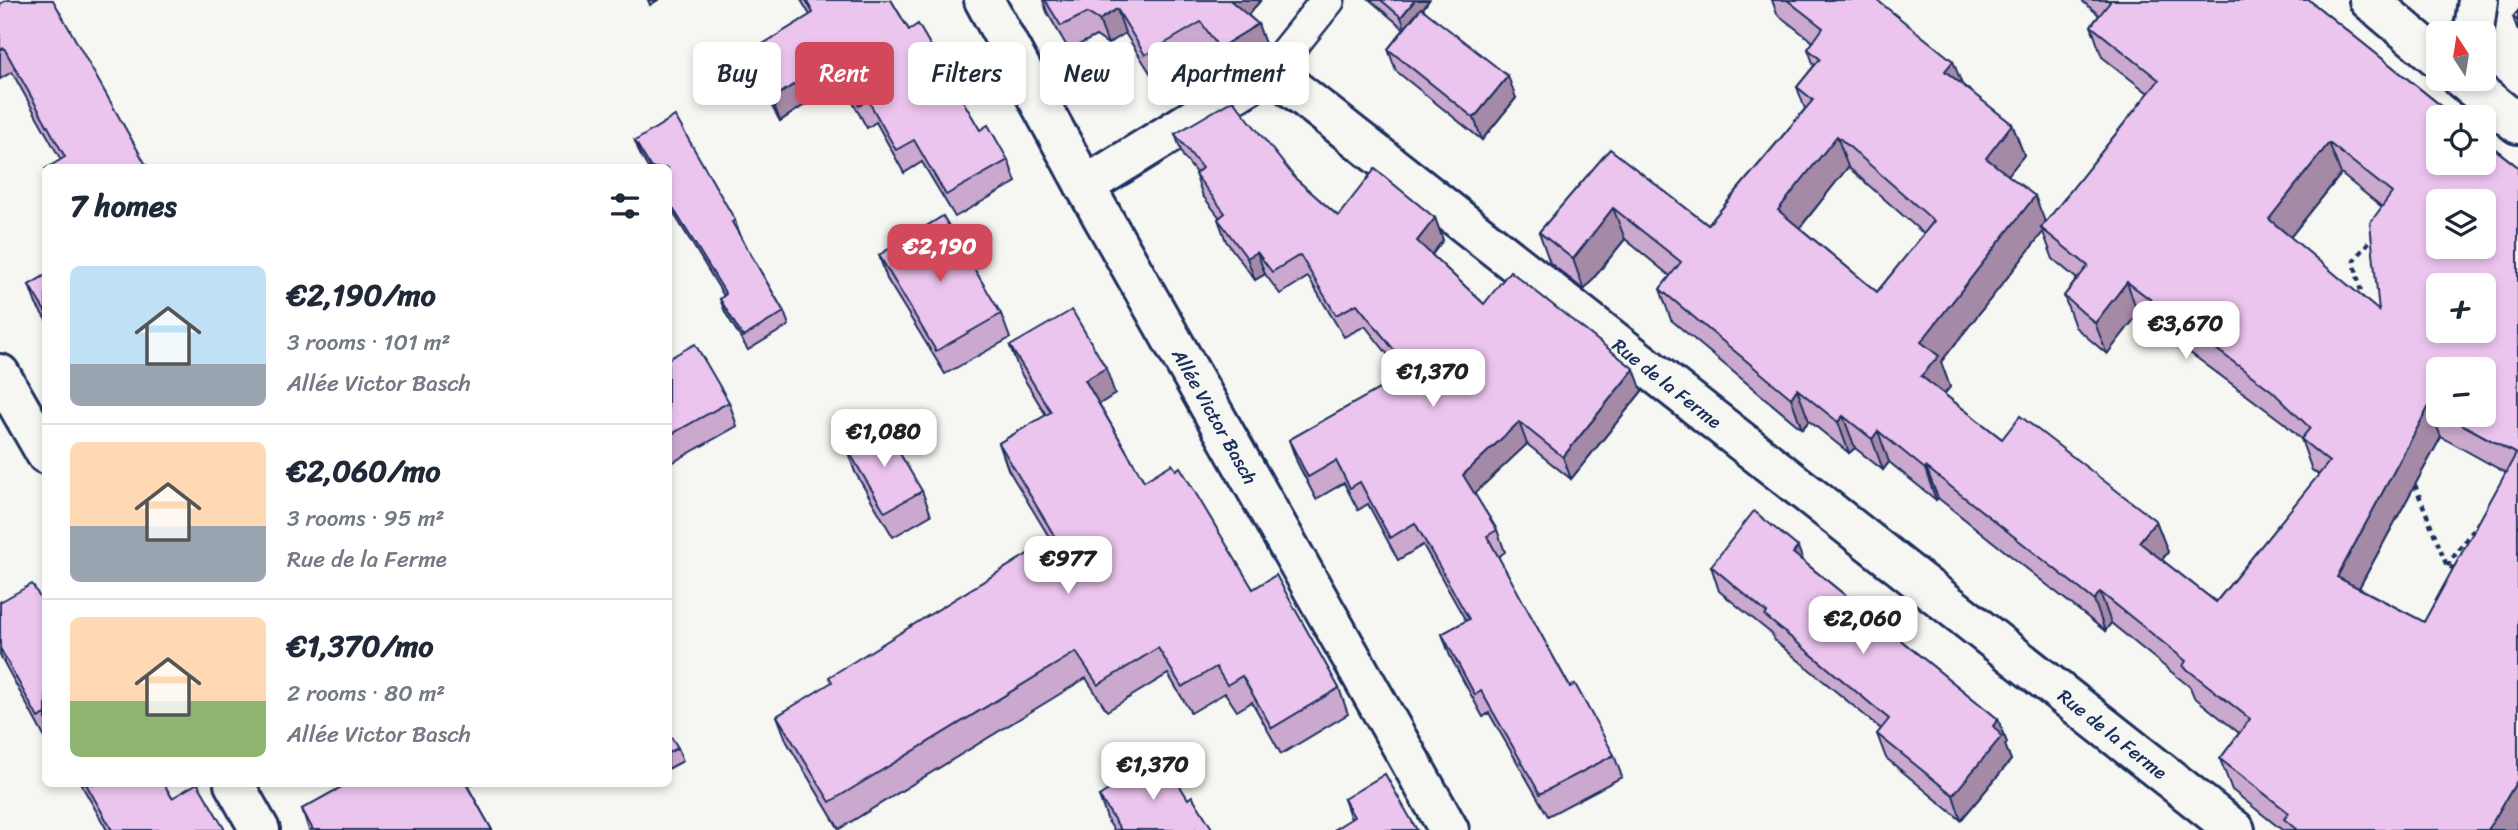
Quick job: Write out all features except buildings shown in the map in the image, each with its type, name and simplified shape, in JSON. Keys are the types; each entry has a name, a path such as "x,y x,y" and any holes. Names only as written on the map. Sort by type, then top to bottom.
{"street":[{"name":"Allée Victor Basch","path":"985,0 1085,186 1449,830"},
{"path":"2369,0 2426,48"},
{"path":"2475,21 2478,0"},
{"path":"2477,91 2518,124"},
{"name":"Rue de la Ferme","path":"1309,101 2235,830"},
{"path":"1085,186 1216,105"},
{"path":"0,374 42,447"},
{"path":"236,787 261,830"}],"lane":[{"path":"1294,42 1328,0"}],"path":[{"path":"2367,314 2354,261 2376,233"},
{"path":"2415,485 2447,566"},
{"path":"2447,566 2487,510"},
{"path":"2447,566 2468,572"}]}
